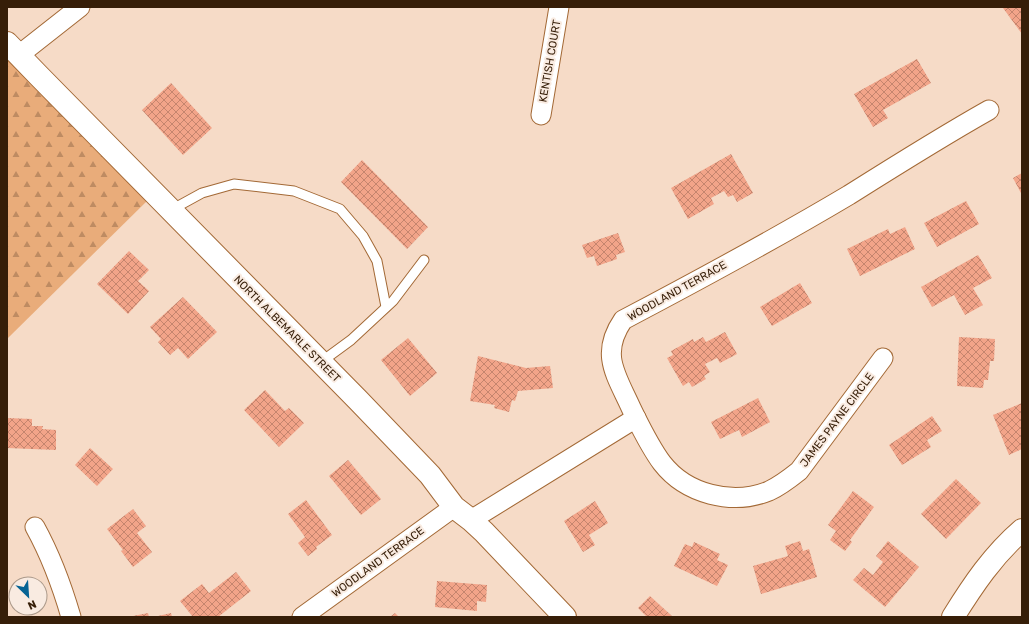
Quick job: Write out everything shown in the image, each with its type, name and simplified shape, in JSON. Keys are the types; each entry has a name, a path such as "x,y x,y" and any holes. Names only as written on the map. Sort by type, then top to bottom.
{"street":[{"path":"13,49 80,7"},
{"name":"KENTISH COURT","path":"541,115 559,7"},
{"name":"NORTH ALBEMARLE STREET","path":"13,49 321,362 430,475 462,514 565,617"},
{"name":"WOODLAND TERRACE","path":"302,617 462,514 636,418 614,371 611,358 611,344 616,331 623,320 694,282 848,195 945,135 989,110"},
{"name":"JAMES PAYNE CIRCLE","path":"636,418 662,463 676,477 692,487 710,495 729,498 749,497 768,492 784,483 799,471 884,358"},
{"path":"35,528 45,546 57,575 71,617"},
{"path":"953,617 985,569 1010,540 1022,530"}],"lane":[{"path":"171,210 202,193 234,184 294,191 340,209 363,236 377,261 386,307"},
{"path":"321,362 350,340 393,301 424,260"}],"green space":[{"path":"7,56 148,200 7,339"}],"building":[{"path":"1022,7 1022,34 1003,8"},
{"path":"917,59 931,83 883,110 888,118 873,127 854,94"},
{"path":"171,83 212,128 183,155 142,110"},
{"path":"731,154 753,193 737,202 733,195 728,197 724,191 711,198 714,204 688,219 671,188"},
{"path":"362,160 428,227 407,249 341,182"},
{"path":"1022,173 1022,195 1013,178"},
{"path":"966,201 979,224 937,247 924,223"},
{"path":"905,227 915,249 860,276 847,249 888,229 890,234"},
{"path":"618,233 625,252 616,255 617,259 597,266 594,256 587,258 582,245"},
{"path":"129,251 149,270 138,281 149,291 128,314 97,284"},
{"path":"978,255 992,278 973,288 983,305 965,315 954,295 932,307 921,287"},
{"path":"800,283 812,303 772,326 760,307"},
{"path":"183,297 217,332 188,359 178,348 170,355 158,342 161,339 150,327"},
{"path":"725,332 737,354 720,363 717,358 705,364 710,372 704,376 706,379 692,387 689,382 683,386 667,358 673,355 671,351 693,339 694,342 703,337 706,342"},
{"path":"959,337 995,339 994,361 990,361 988,380 984,380 983,388 957,386"},
{"path":"408,338 437,373 410,396 381,360"},
{"path":"478,356 526,368 550,366 553,388 518,391 515,401 512,400 509,412 494,408 495,405 470,401"},
{"path":"265,390 285,411 289,408 304,423 279,447 244,410"},
{"path":"758,398 770,422 742,437 739,430 720,439 711,422"},
{"path":"1022,403 1022,449 1009,455 993,415"},
{"path":"932,416 942,431 927,440 931,447 902,465 889,445"},
{"path":"7,418 32,419 32,426 43,426 42,429 56,430 56,450 7,448"},
{"path":"90,448 113,469 97,486 75,465"},
{"path":"348,460 381,499 361,515 329,476"},
{"path":"956,479 981,503 946,539 921,514"},
{"path":"853,491 874,507 850,540 852,542 845,551 830,540 836,531 828,525"},
{"path":"306,500 332,535 316,547 317,549 308,556 298,543 305,537 288,514"},
{"path":"595,501 608,523 589,535 595,545 583,552 564,521"},
{"path":"133,509 146,526 137,533 152,552 133,567 121,551 123,550 107,529"},
{"path":"800,541 803,551 809,549 817,577 761,594 753,566 788,556 785,546"},
{"path":"888,541 919,567 885,607 853,580 864,568 873,575 883,562 876,556"},
{"path":"694,542 720,554 717,560 728,565 717,586 674,566 685,544 692,547"},
{"path":"236,572 251,591 218,617 193,617 180,601 202,584 209,593"},
{"path":"437,581 487,585 486,602 477,601 477,611 435,607"},
{"path":"650,596 673,617 647,617 638,608"},
{"path":"148,613 149,617 133,617 133,616"},
{"path":"171,613 172,617 158,617 158,616"},
{"path":"395,613 399,617 390,617"}]}
